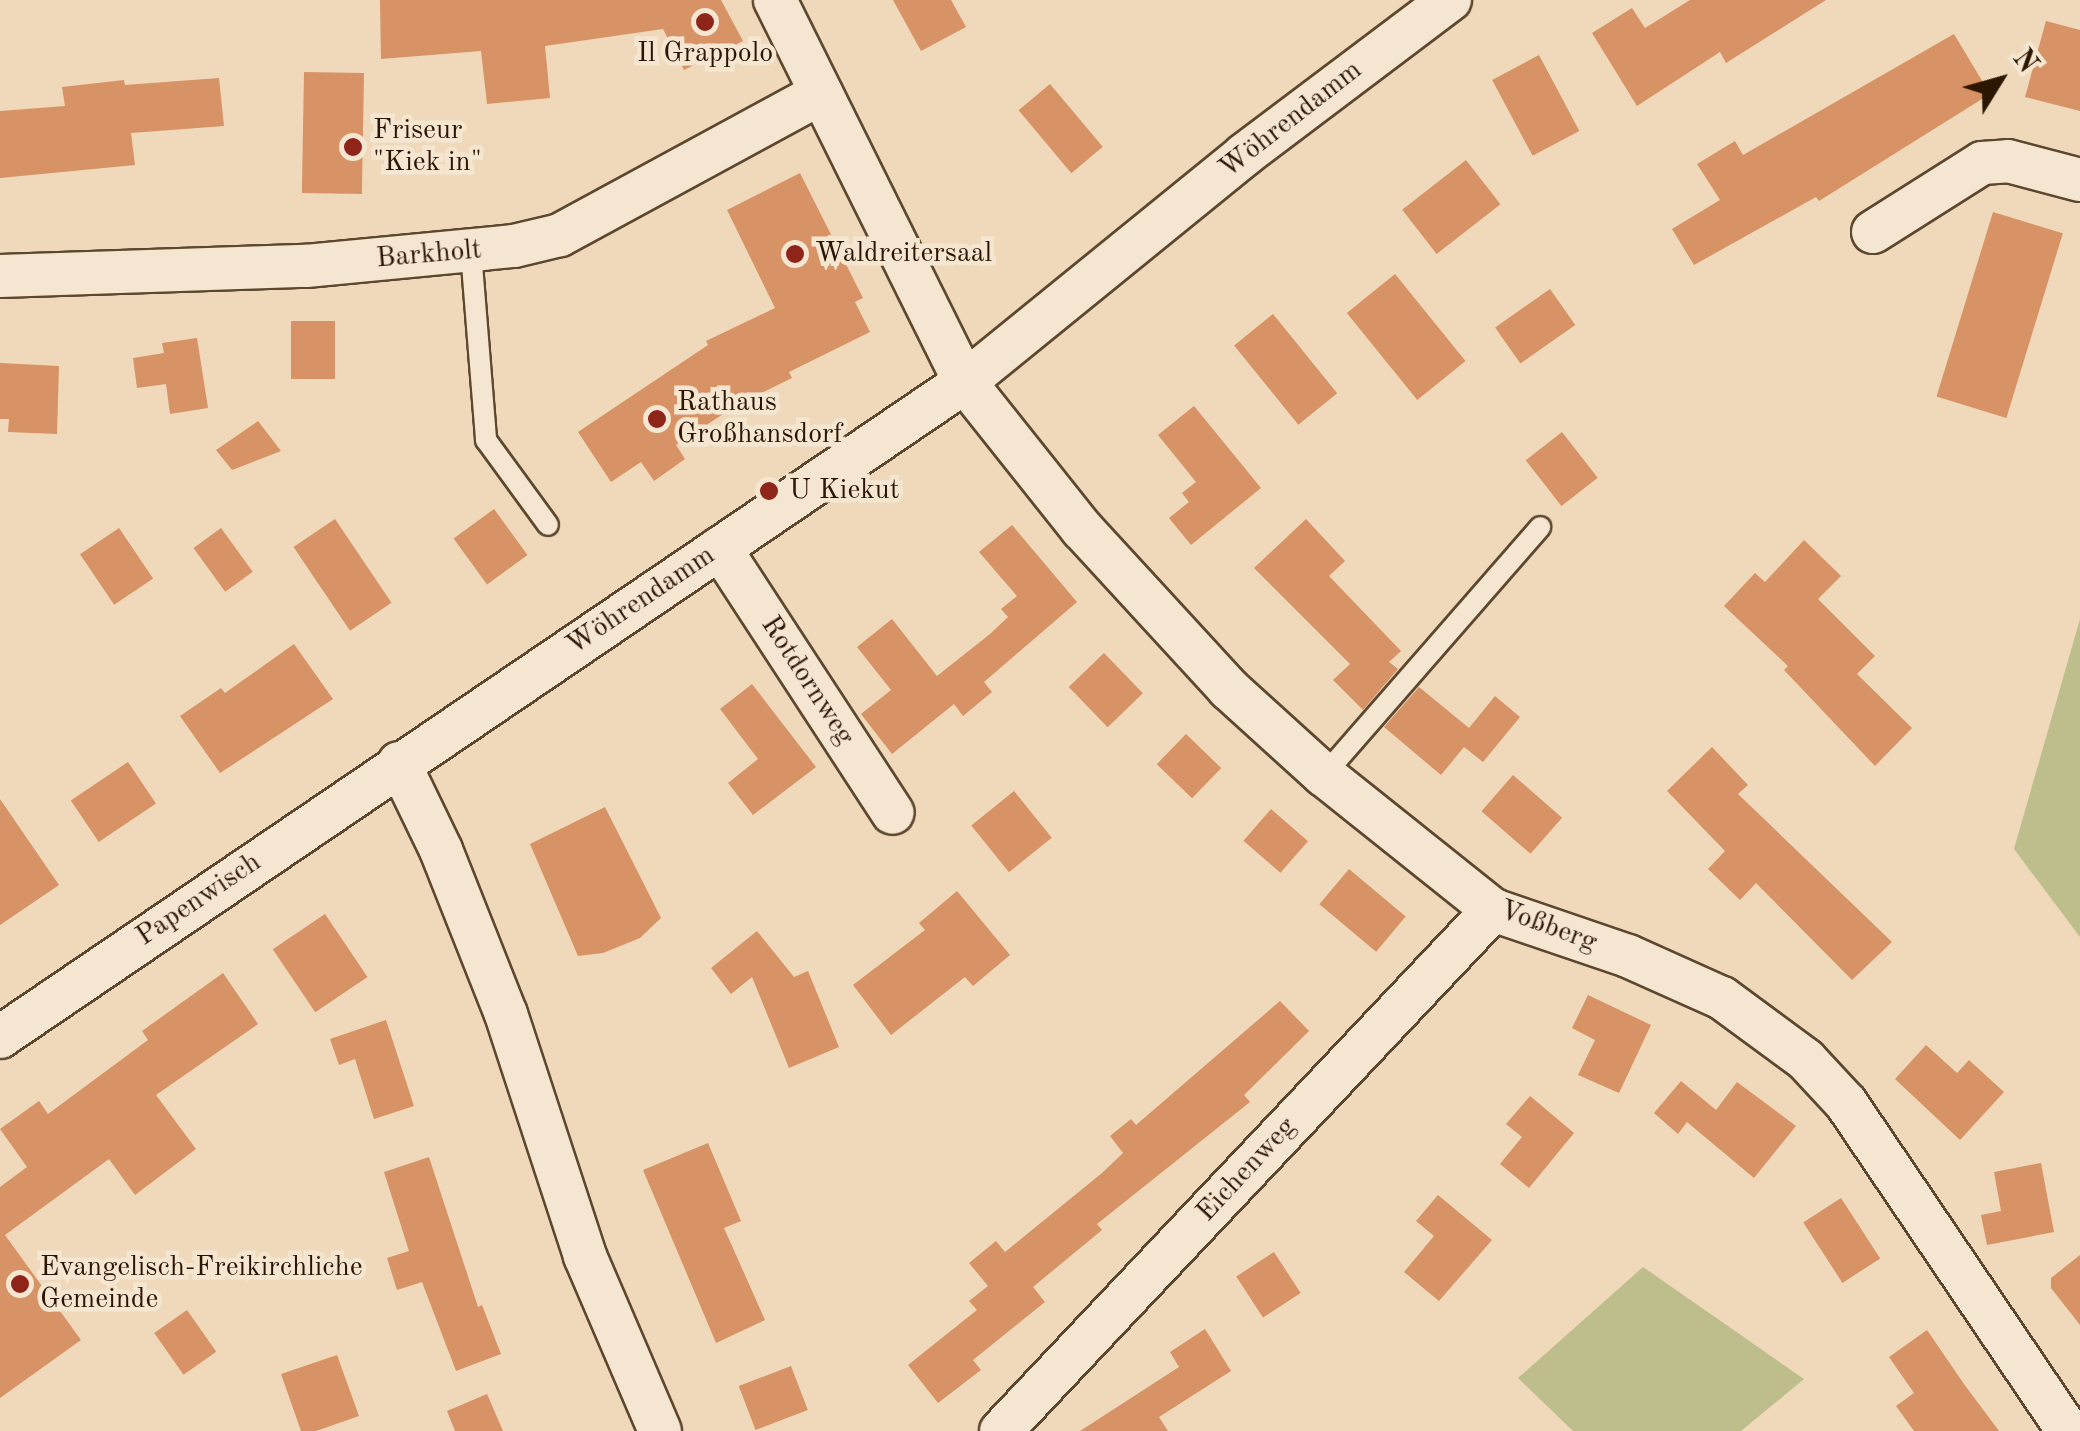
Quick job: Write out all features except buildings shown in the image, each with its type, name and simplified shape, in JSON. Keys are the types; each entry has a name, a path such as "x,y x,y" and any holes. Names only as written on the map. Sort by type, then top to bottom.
{"street":[{"name":"Voßberg","path":"775,0 965,382 1096,544 1229,689 1324,774 1492,910 1628,956 1722,998 1806,1060 1846,1103 2068,1431"},
{"name":"Wöhrendamm","path":"399,764 965,382 1244,155 1450,0"},
{"name":"Barkholt","path":"0,276 306,266 471,252 560,234 821,93"},
{"path":"1873,232 1982,162 2008,161 2080,180"},
{"name":"Rotdornweg","path":"720,548 892,813"},
{"path":"399,764 440,850 506,1014 585,1256 654,1429"},
{"name":"Papenwisch","path":"0,1037 399,764"},
{"name":"Eichenweg","path":"1001,1431 1492,910"}],"lane":[{"path":"471,252 486,440 548,525"},
{"path":"1324,774 1540,528"}],"green space":[{"path":"2080,619 2080,937 2014,849"},
{"path":"1643,1267 1804,1379 1741,1431 1573,1431 1518,1378"}],"place":[{"name":"Il Grappolo","path":"705,22"},
{"name":"Friseur \"Kiek in\"","path":"353,147"},
{"name":"Waldreitersaal","path":"795,254"},
{"name":"Rathaus Großhansdorf","path":"657,419"},
{"name":"U Kiekut","path":"769,491"},
{"name":"Evangelisch-Freikirchliche Gemeinde","path":"20,1284"}]}
